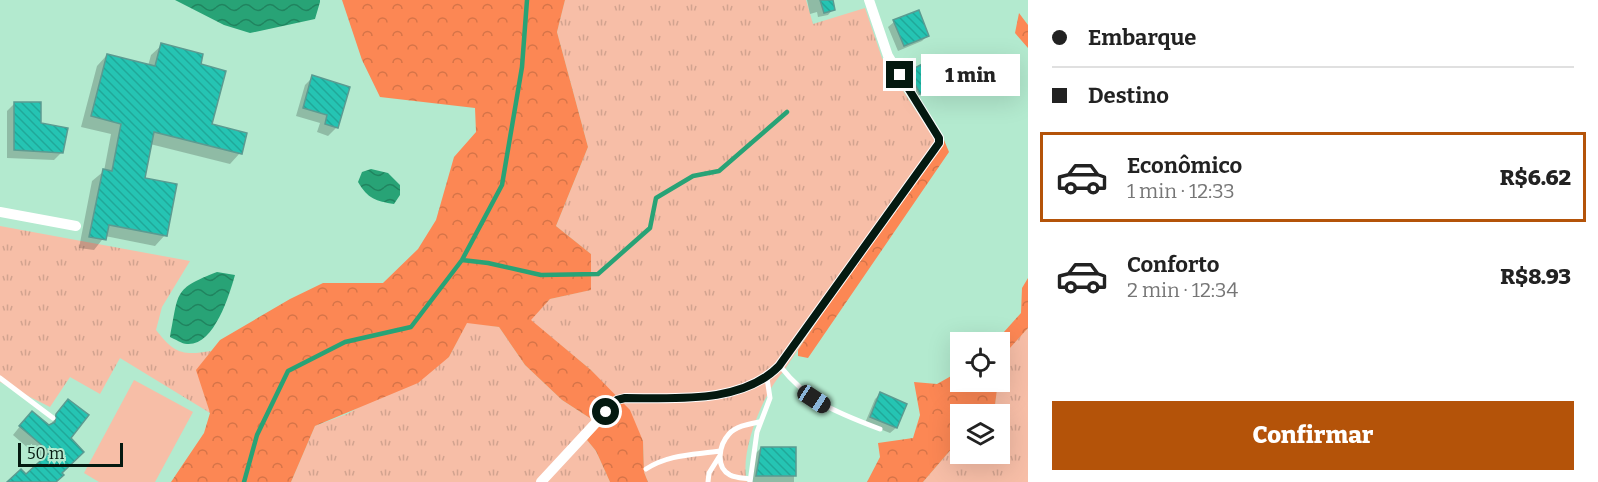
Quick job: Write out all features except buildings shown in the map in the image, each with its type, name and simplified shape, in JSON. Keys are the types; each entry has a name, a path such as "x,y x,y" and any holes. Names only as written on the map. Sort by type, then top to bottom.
{"street":[{"path":"541,482 617,400 682,398 748,389 767,378 779,366 939,143 939,138 888,56 869,0"},
{"path":"0,212 76,226"}],"lane":[{"path":"779,366 796,387 833,411 880,429"},
{"path":"0,378 53,418"},
{"path":"720,454 724,471 731,476 749,480 759,422 770,398 767,378"},
{"path":"708,482 709,472 728,434 738,427 759,422"},
{"path":"646,469 675,456 720,454"}],"green space":[{"path":"342,0 565,0 557,32 588,147 556,226 591,254 591,290 550,299 531,320 591,370 630,410 643,441 644,472 648,482 610,482 596,451 587,440 599,424 562,400 525,365 499,327 467,323 449,357 418,383 315,426 291,482 171,482 204,433 210,413 196,370 220,340 290,299 323,283 383,283 418,249 436,220 454,157 476,132 475,108 380,97 362,60"},
{"path":"565,0 806,0 813,24 865,8 882,58 916,111 944,140 875,234 768,394 754,424 746,456 747,482 648,482 644,472 643,441 620,403 591,370 530,320 550,299 590,290 591,254 556,226 588,147 557,32"},
{"path":"1019,13 1028,25 1028,48 1015,33"},
{"path":"944,140 949,152 808,358 798,356 798,350 875,234"},
{"path":"0,226 190,261 162,307 156,330 168,344 179,351 193,353 211,351 197,370 210,413 120,358 100,394 70,377 50,407 0,382"},
{"path":"1028,278 1028,328 1010,348 1010,332 1004,332 1021,313 1022,288"},
{"path":"467,322 499,327 525,365 562,400 599,424 587,440 596,451 610,482 291,482 315,426 347,414 449,357"},
{"path":"1028,328 1028,482 923,482 950,451 950,464 1010,464 1010,404 995,404 996,392 1010,392 1010,347"},
{"path":"950,377 950,392 997,392 995,404 950,404 950,451 923,482 867,482 880,457 878,443 913,438 920,415 914,382 937,384"},
{"path":"134,380 193,412 155,482 99,482 84,473"}],"water":[{"path":"175,0 320,0 320,2 315,19 250,33 224,25"},
{"path":"371,169 388,173 400,185 400,195 394,204 373,198 358,182 362,172"},
{"path":"217,272 235,275 224,307 212,329 197,342 185,344 170,337 180,294 192,283"}],"waterway":[{"path":"244,482 257,435 288,371 345,342 411,327 462,260 502,185 522,67 527,0"},
{"path":"462,260 488,263 541,275 598,274 650,228 656,198 693,176 719,171 787,112"}],"route":[{"path":"606,412 617,400 625,398 682,398 748,389 767,378 779,366 939,143 939,138 900,75"}]}
